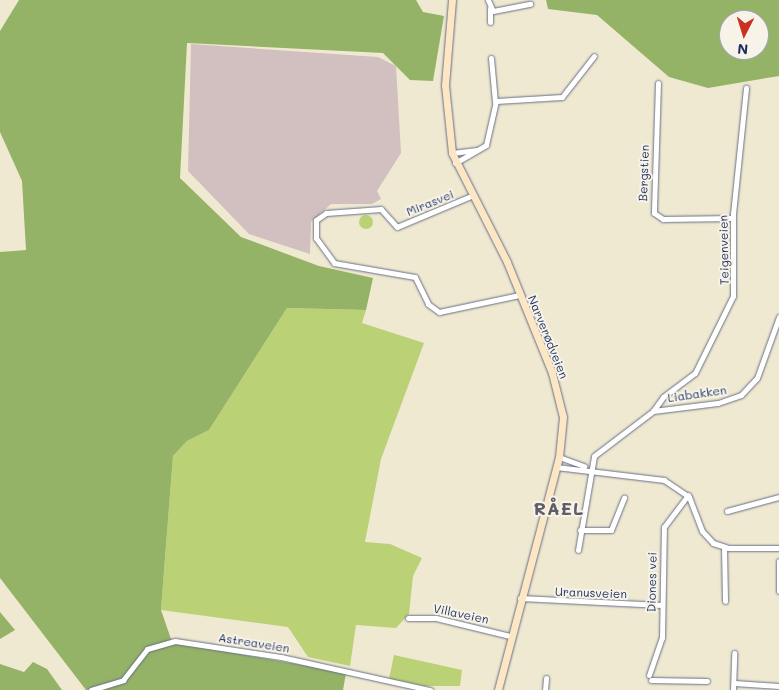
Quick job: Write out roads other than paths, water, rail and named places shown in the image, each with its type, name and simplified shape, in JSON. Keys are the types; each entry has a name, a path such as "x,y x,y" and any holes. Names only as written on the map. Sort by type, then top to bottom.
{"main road":[{"name":"Narverødveien","path":"452,0 445,86 452,153 471,196 501,246 560,403 559,457 510,636 498,690"}],"street":[{"path":"488,0 490,22"},
{"path":"490,8 502,12 530,4"},
{"path":"495,102 504,98 562,97 594,56"},
{"path":"455,163 480,149 489,137 495,102 491,58"},
{"name":"Bergstien","path":"658,83 654,213 663,219 733,218"},
{"name":"Teigenveien","path":"653,411 663,397 695,373 733,296 733,218 746,88"},
{"path":"452,153 480,149"},
{"name":"Mirasvei","path":"471,196 397,227 381,209 335,210 316,220 316,238 334,263 415,277 428,304 439,312 519,294"},
{"name":"Liabakken","path":"590,468 596,453 653,411 718,403 741,394 757,378 779,317"},
{"path":"559,457 590,468"},
{"path":"556,467 590,468 664,480 688,495 704,535 724,548 779,548"},
{"path":"578,550 590,468"},
{"name":"Diones vei","path":"688,495 664,527 660,651 650,678 707,681"},
{"path":"580,530 611,530 624,497"},
{"path":"727,511 779,497"},
{"path":"724,548 725,601"},
{"path":"779,561 779,591"},
{"name":"Uranusveien","path":"520,598 662,605"},
{"name":"Villaveien","path":"408,618 436,618 510,636"},
{"name":"Astreaveien","path":"91,690 123,680 147,649 175,641 287,658 430,690"},
{"path":"733,690 734,654"},
{"path":"545,690 546,678"},
{"path":"734,683 779,686"}],"district":[{"name":"RÅEL","path":"559,508"}]}
